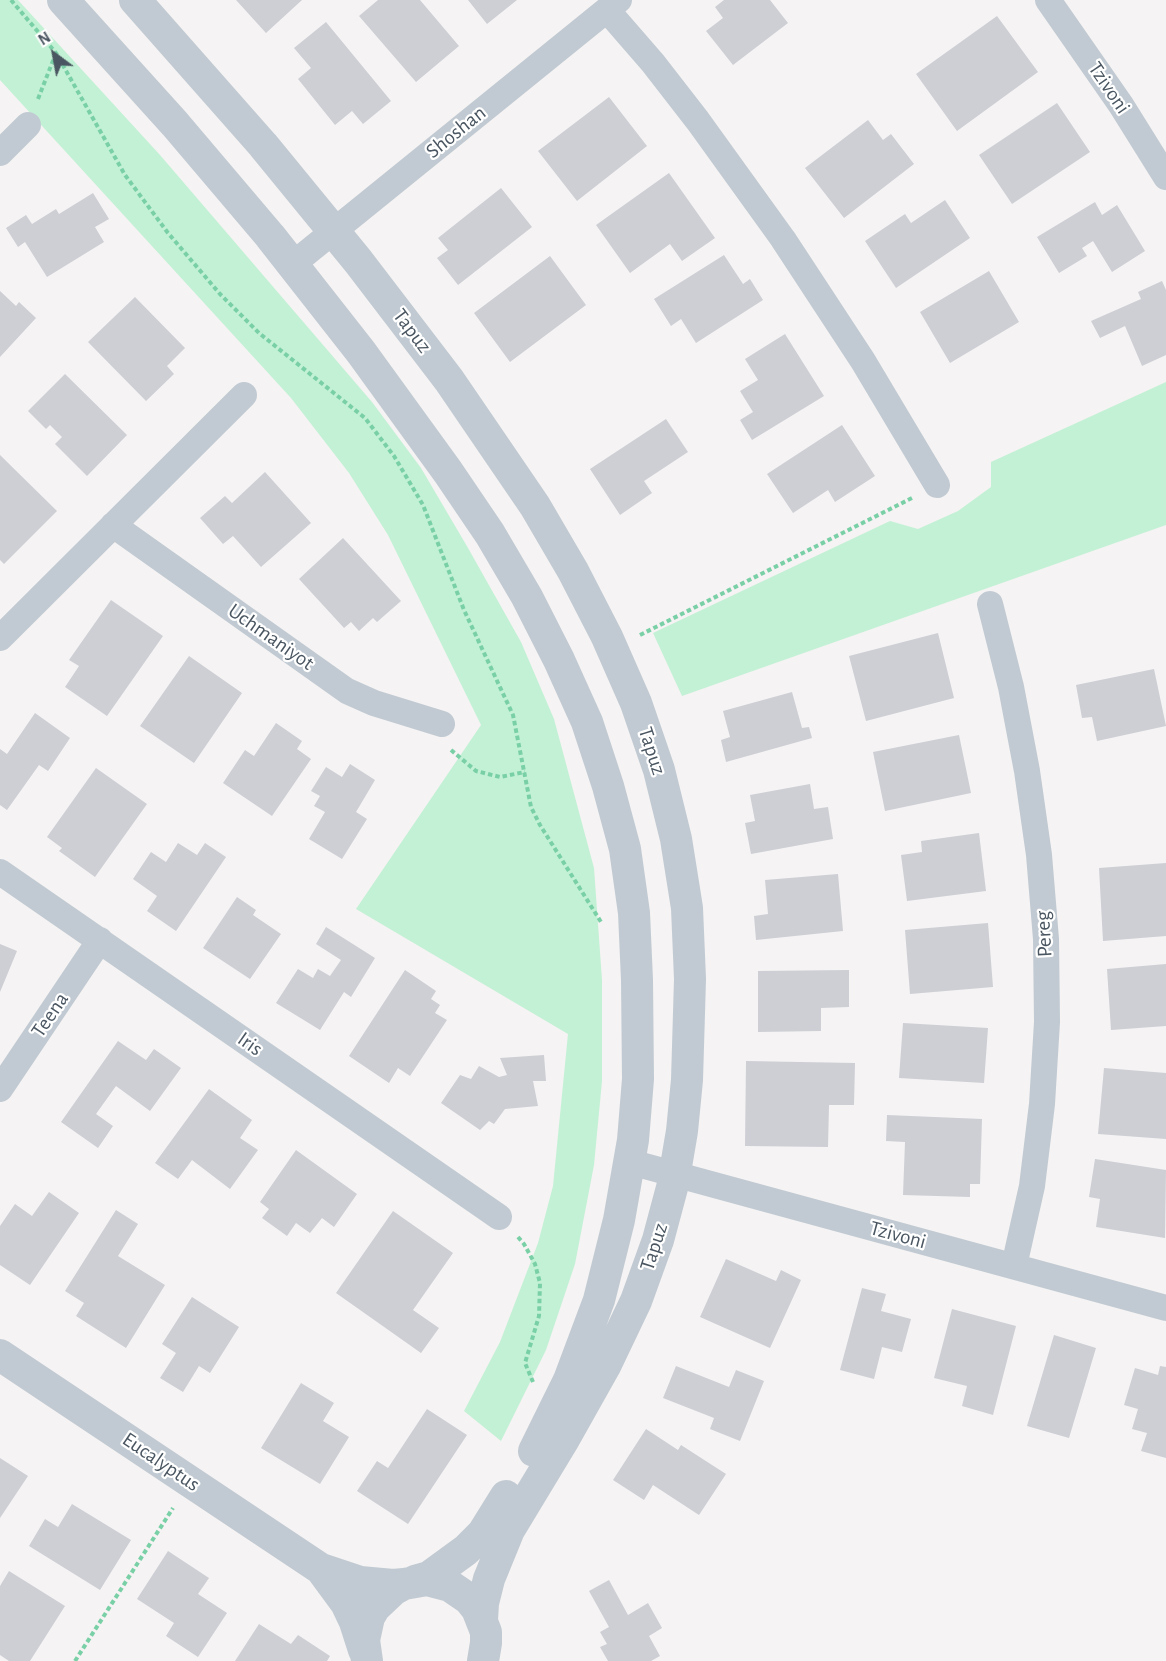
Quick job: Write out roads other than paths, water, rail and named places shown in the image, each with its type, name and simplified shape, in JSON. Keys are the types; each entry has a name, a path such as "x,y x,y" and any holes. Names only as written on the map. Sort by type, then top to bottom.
{"street":[{"name":"Tapuz","path":"63,0 175,124 293,264 406,412 490,534 527,597 587,722 625,849 634,913 638,1079 630,1162 617,1230 598,1300 585,1340 555,1410 529,1460 483,1533 448,1565 429,1577 393,1590 383,1598 369,1617 364,1640 366,1656"},
{"name":"Tapuz","path":"135,0 256,137 404,320 535,506 573,571 612,648 636,703 659,770 676,838 687,908 690,979 689,1039 682,1131 675,1173 658,1240 636,1300 605,1366 509,1530 489,1579 483,1603 482,1620 486,1644 483,1661"},
{"name":"Tzivoni","path":"1048,0 1121,105 1166,177"},
{"name":"Shoshan","path":"293,264 613,5"},
{"path":"613,5 783,239 863,361 937,485"},
{"path":"0,153 28,125"},
{"path":"0,638 244,395"},
{"name":"Uchmaniyot","path":"113,525 347,691 374,703 442,724"},
{"name":"Pereg","path":"990,604 1011,687 1028,771 1039,855 1046,939 1047,1022 1042,1104 1032,1186 1014,1266"},
{"name":"Iris","path":"0,872 499,1217"},
{"name":"Teena","path":"0,1089 100,940"},
{"name":"Tzivoni","path":"630,1162 1166,1308"},
{"name":"Eucalyptus","path":"0,1355 321,1569 360,1582 393,1585 427,1580 450,1586 470,1599 482,1620"},
{"name":"Eucalyptus","path":"321,1569 345,1603 355,1622 366,1656"}]}
